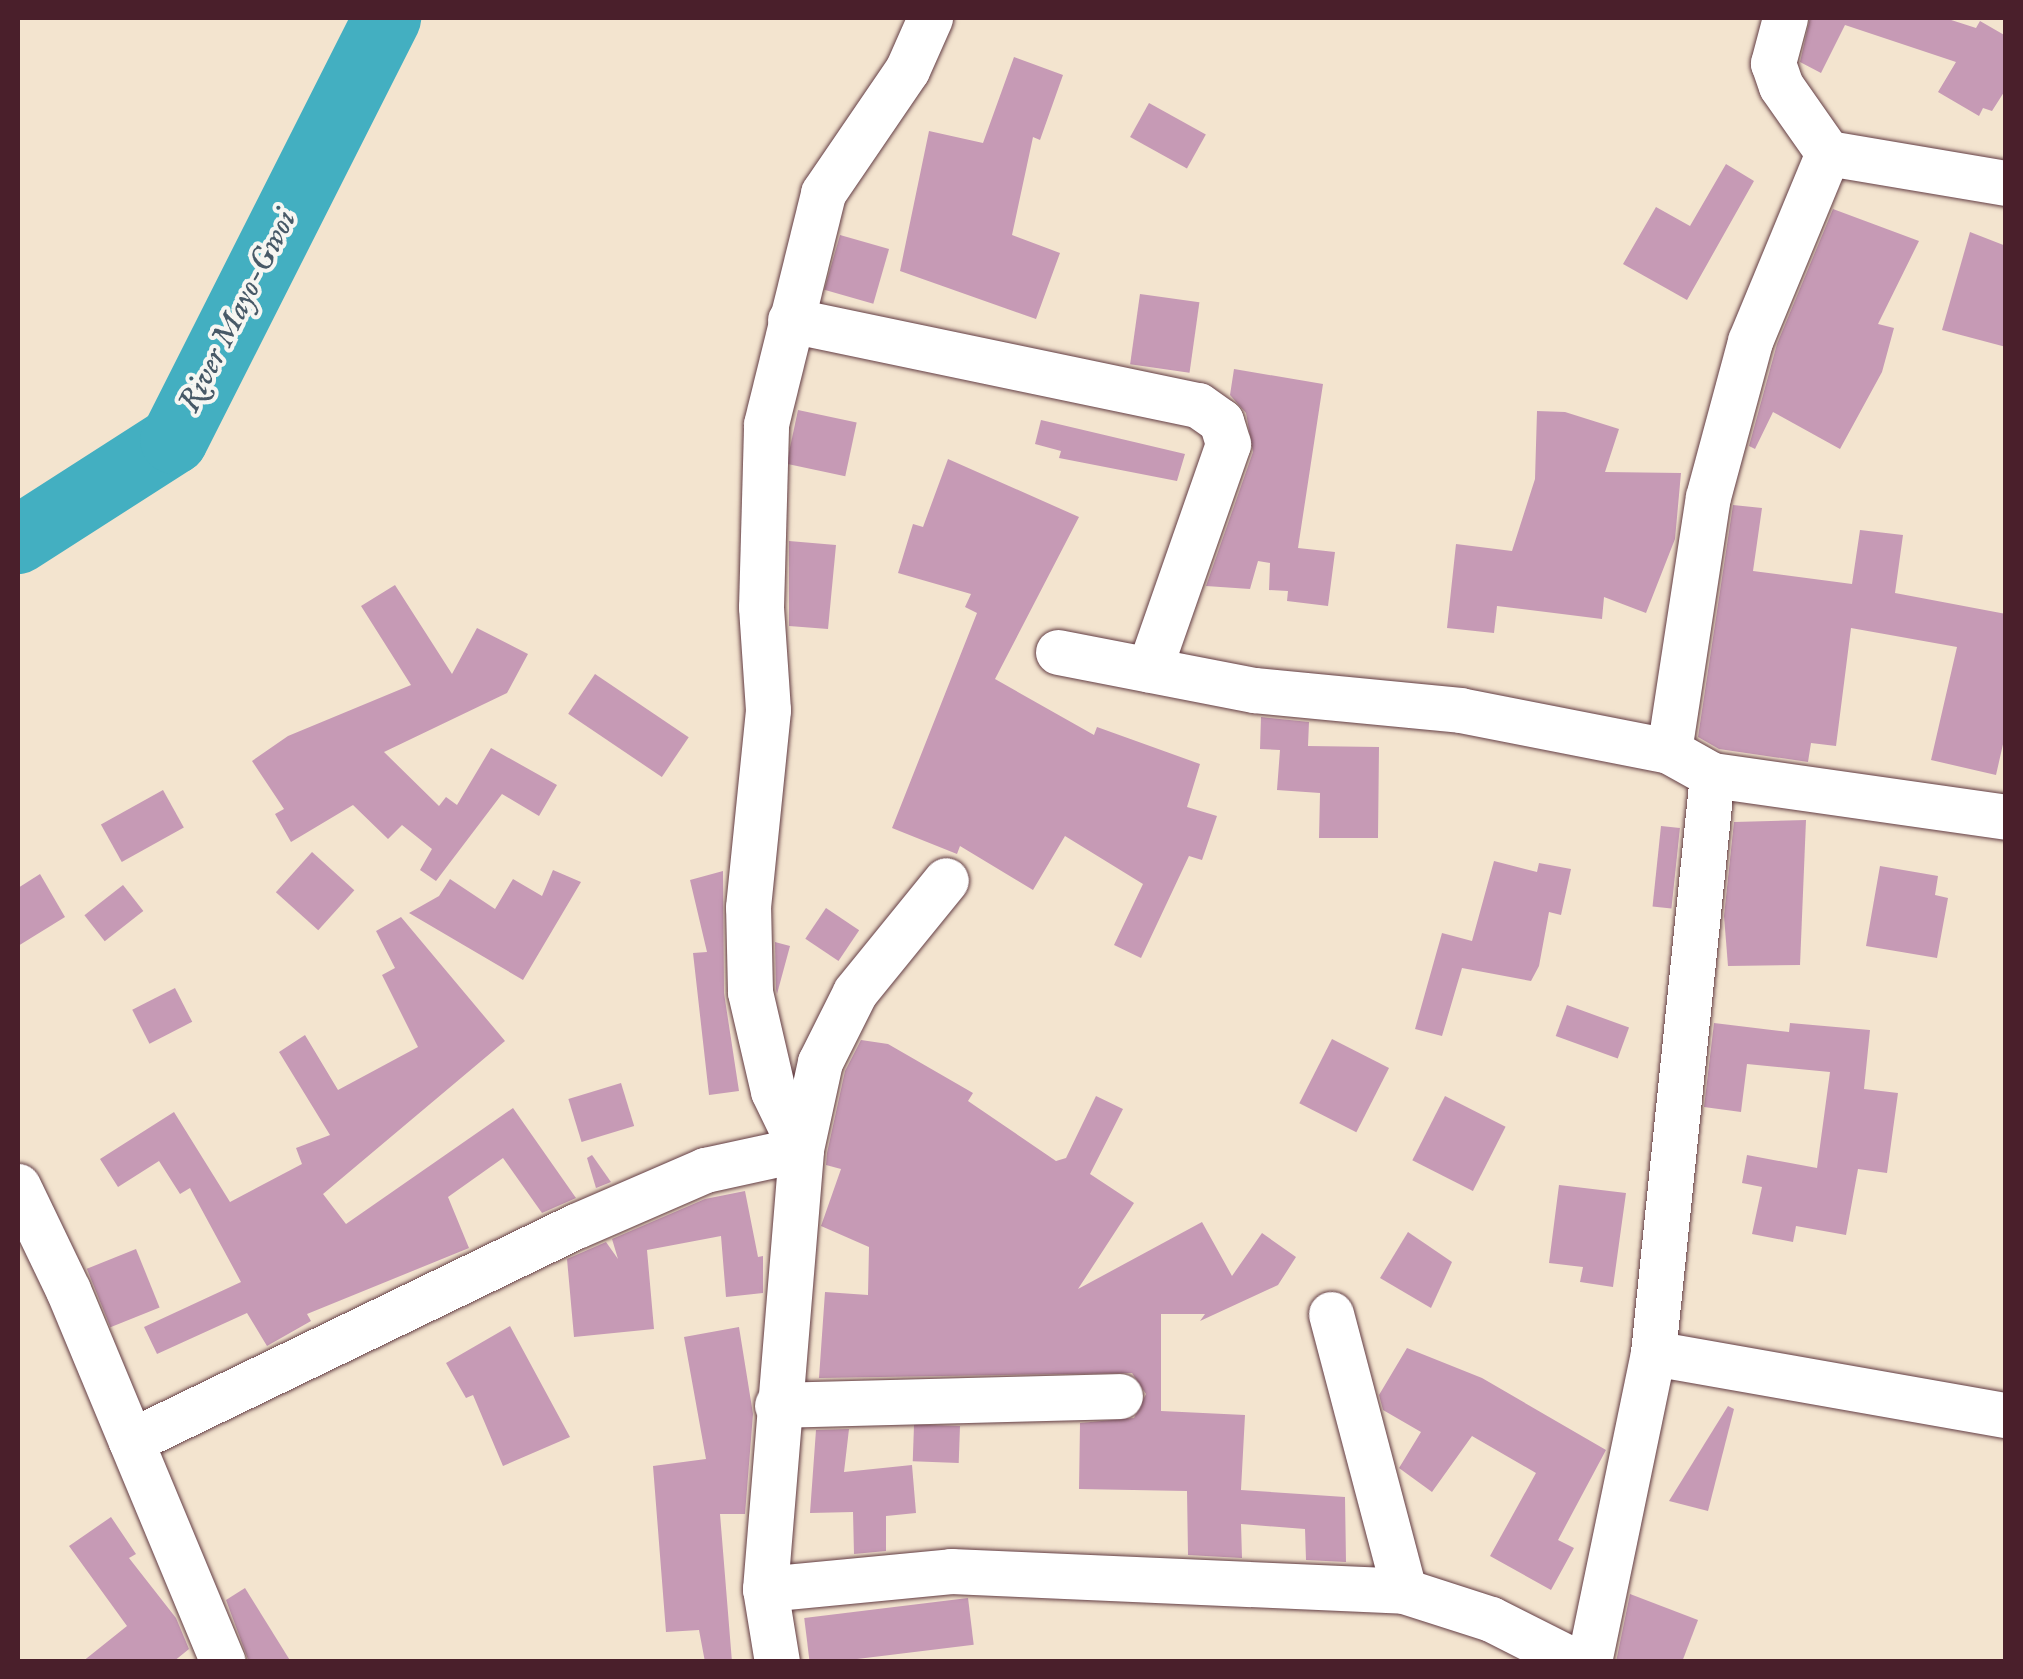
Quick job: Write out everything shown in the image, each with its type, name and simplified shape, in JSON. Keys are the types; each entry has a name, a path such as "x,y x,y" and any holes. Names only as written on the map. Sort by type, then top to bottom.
{"street":[{"path":"801,1148 773,1091 750,992 748,907 768,710 761,607 766,424 823,193 907,70 930,18"},
{"path":"1785,18 1773,63 1781,86 1828,152 2006,184"},
{"path":"1669,751 1708,497 1750,341 1828,152"},
{"path":"790,320 1198,406 1221,421 1228,444 1149,670"},
{"path":"1058,652 1254,690 1460,710 1669,751 1712,775 2006,818"},
{"path":"1589,1662 1653,1353 1712,775"},
{"path":"777,1662 766,1588 777,1405 801,1148 820,1062 855,992 946,880"},
{"path":"131,1441 592,1219 705,1170 801,1148"},
{"path":"18,1186 223,1662"},
{"path":"1331,1314 1404,1591"},
{"path":"1653,1353 2006,1416"},
{"path":"777,1405 1120,1396"},
{"path":"766,1588 951,1571 1404,1591 1490,1619 1576,1662"}],"building":[{"path":"1810,18 1945,18 1976,28 1980,21 2006,36 2006,89 1992,111 1983,108 1979,116 1938,92 1956,62 1845,25 1821,73 1800,62"},
{"path":"1014,57 1063,75 1040,140 1033,137 1012,235 1060,253 1036,319 900,271 929,131 983,143"},
{"path":"1149,103 1206,135 1187,169 1130,137"},
{"path":"1726,164 1754,181 1687,300 1623,264 1656,207 1690,226"},
{"path":"1833,209 1919,241 1878,324 1894,328 1882,372 1840,449 1773,412 1755,449 1749,446 1777,344"},
{"path":"1970,232 2006,246 2006,347 1942,330"},
{"path":"840,235 889,249 873,304 824,290"},
{"path":"1140,294 1199,302 1190,373 1130,364"},
{"path":"1234,369 1323,384 1298,548 1335,552 1328,606 1287,601 1288,591 1269,590 1270,563 1258,561 1250,589 1206,586 1253,452 1246,413 1230,395"},
{"path":"798,410 857,422 845,476 787,464"},
{"path":"1537,411 1565,412 1619,429 1605,472 1681,473 1675,539 1646,613 1604,597 1602,619 1497,606 1494,633 1447,628 1456,544 1512,551 1535,479"},
{"path":"1041,420 1185,454 1177,481 1059,458 1061,451 1035,444"},
{"path":"948,459 1079,517 995,679 1094,735 1097,727 1200,764 1187,807 1217,816 1202,860 1189,856 1141,958 1114,945 1143,884 1065,836 1033,890 960,846 957,854 892,828 977,613 965,607 971,594 898,573 913,524 923,527"},
{"path":"1733,505 1762,508 1753,571 1852,584 1860,530 1903,535 1895,593 2006,614 2006,731 1996,775 1931,760 1957,647 1851,628 1836,746 1811,743 1808,762 1719,749 1698,737"},
{"path":"789,541 836,545 828,629 789,626"},
{"path":"395,585 452,674 477,628 528,654 507,693 384,752 439,806 446,797 457,805 491,748 557,785 539,816 502,794 436,881 420,870 432,849 402,825 388,839 353,805 291,842 275,814 284,809 252,761 288,736 411,685 361,606"},
{"path":"595,674 689,737 662,777 568,714"},
{"path":"1261,717 1309,722 1308,746 1379,747 1378,838 1319,838 1320,793 1277,790 1280,750 1260,749"},
{"path":"163,790 184,828 122,862 101,824"},
{"path":"1806,820 1800,965 1728,966 1724,916 1734,822"},
{"path":"1661,826 1680,828 1671,909 1653,907"},
{"path":"312,852 354,890 318,930 276,892"},
{"path":"1494,861 1537,872 1539,863 1571,869 1561,915 1549,912 1539,966 1531,981 1462,968 1442,1036 1415,1029 1442,933 1472,941"},
{"path":"1880,866 1938,876 1935,895 1948,898 1937,958 1866,946"},
{"path":"553,870 581,882 523,980 409,913 439,896 450,879 495,909 513,879 542,896"},
{"path":"723,871 724,993 739,1091 709,1095 693,953 707,952 690,880"},
{"path":"40,874 65,917 18,946 18,888"},
{"path":"123,885 143,911 105,941 84,915"},
{"path":"826,908 859,930 838,961 805,939"},
{"path":"401,917 505,1041 323,1194 346,1224 513,1108 576,1198 542,1213 503,1158 448,1197 469,1248 307,1314 311,1321 267,1346 247,1313 157,1354 144,1327 241,1282 190,1188 180,1194 159,1161 118,1187 100,1159 174,1112 230,1202 302,1164 296,1148 330,1135 279,1052 305,1035 338,1090 418,1047 382,975 395,968 376,931"},
{"path":"775,942 790,946 777,994 776,989"},
{"path":"175,988 192,1022 149,1044 132,1010"},
{"path":"1567,1005 1629,1028 1618,1059 1556,1036"},
{"path":"1714,1023 1789,1032 1790,1023 1870,1030 1864,1089 1898,1093 1887,1173 1858,1169 1846,1235 1796,1226 1793,1242 1752,1234 1762,1187 1742,1183 1747,1155 1817,1168 1830,1072 1747,1064 1741,1112 1704,1107"},
{"path":"1332,1039 1389,1068 1356,1132 1299,1103"},
{"path":"861,1040 888,1044 973,1093 968,1101 1056,1161 1066,1158 1096,1096 1123,1109 1090,1174 1134,1203 1078,1289 1202,1222 1232,1276 1262,1233 1296,1257 1278,1285 1200,1321 1205,1314 1161,1314 1161,1411 1245,1415 1241,1490 1345,1497 1346,1562 1306,1560 1305,1529 1241,1524 1242,1558 1188,1555 1187,1491 1079,1489 1080,1423 1134,1418 1146,1394 1132,1373 819,1378 825,1292 868,1295 869,1247 821,1226 841,1169 826,1165 827,1153 845,1071"},
{"path":"621,1083 634,1126 582,1142 568,1099"},
{"path":"1445,1096 1506,1127 1473,1191 1412,1160"},
{"path":"592,1155 611,1182 596,1188 587,1158"},
{"path":"1559,1185 1626,1193 1613,1287 1580,1282 1583,1267 1549,1263"},
{"path":"745,1191 758,1257 763,1256 763,1293 726,1297 721,1236 647,1250 654,1329 574,1337 567,1259 606,1242 618,1259 612,1239 705,1199"},
{"path":"1408,1232 1452,1262 1431,1308 1380,1278"},
{"path":"136,1249 160,1307 110,1327 87,1269"},
{"path":"510,1326 570,1437 503,1466 473,1395 466,1398 446,1363"},
{"path":"739,1327 753,1414 745,1514 720,1514 732,1662 705,1662 699,1630 666,1632 653,1466 706,1459 684,1337"},
{"path":"1407,1348 1482,1378 1606,1450 1558,1540 1574,1548 1551,1590 1490,1556 1536,1473 1472,1436 1432,1492 1399,1468 1421,1432 1383,1410 1379,1395"},
{"path":"1728,1406 1734,1409 1708,1511 1669,1501"},
{"path":"914,1424 960,1426 959,1463 913,1461"},
{"path":"849,1429 844,1472 912,1465 916,1513 886,1516 886,1551 854,1554 853,1512 810,1513 816,1430"},
{"path":"111,1517 136,1554 129,1558 176,1618 189,1649 173,1662 82,1662 127,1626 69,1546"},
{"path":"245,1588 291,1662 249,1662 226,1600"},
{"path":"1630,1594 1698,1620 1682,1662 1616,1662"},
{"path":"968,1598 974,1645 810,1662 804,1618"}],"waterway":[{"name":"River Mayo-Gwoi","path":"18,540 174,440 387,18"}]}
